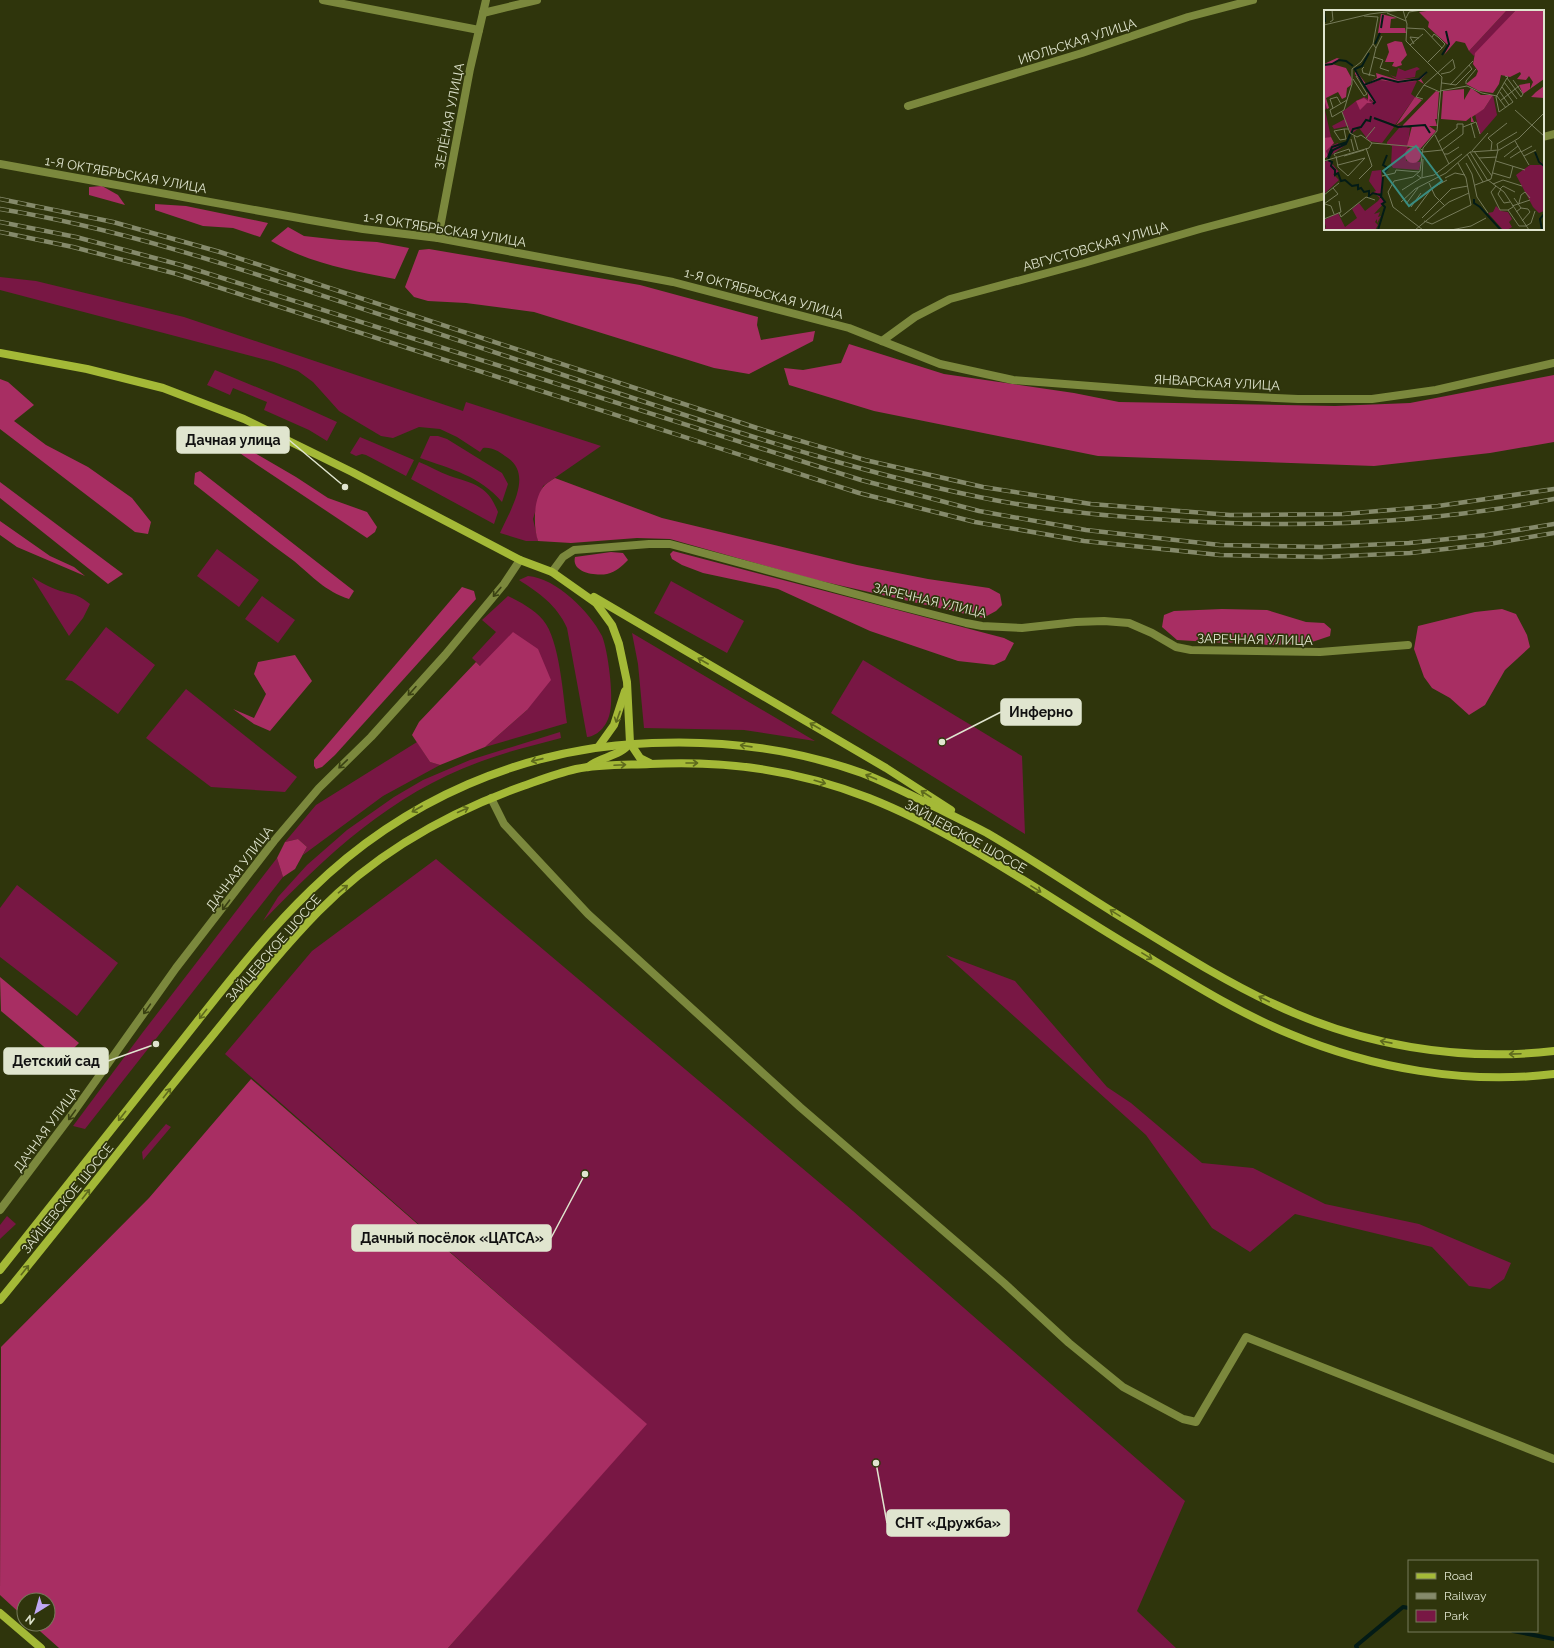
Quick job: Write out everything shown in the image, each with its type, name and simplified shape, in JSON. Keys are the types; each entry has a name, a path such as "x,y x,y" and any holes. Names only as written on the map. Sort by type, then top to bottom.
{"main road":[{"path":"0,353 87,369 163,388 244,419 352,472 520,560 552,572 886,768 982,830"},
{"path":"552,572 591,599 606,616 619,644 627,682 630,743 640,758 653,764"},
{"path":"599,746 614,725 627,682"},
{"name":"ЗАЙЦЕВСКОЕ ШОССЕ","path":"0,1270 233,976 289,913 333,870 408,815 460,787 488,775 528,762 599,746 630,743 711,742 769,749 812,759 863,774 885,783 982,830 1183,954 1261,998 1304,1017 1373,1039 1436,1051 1492,1054 1554,1051"},
{"path":"588,768 598,760 622,752 630,743"},
{"name":"ЗАЙЦЕВСКОЕ ШОССЕ","path":"0,1300 184,1071 292,940 319,910 366,870 400,847 448,818 491,798 549,777 588,768 709,762 746,766 805,778 874,800 922,822 956,841 1128,946 1232,1006 1287,1033 1340,1053 1385,1064 1462,1075 1518,1077 1554,1074"},
{"path":"0,1613 41,1648"}],"street":[{"path":"323,0 479,30"},
{"name":"ЗЕЛЁНАЯ УЛИЦА","path":"438,238 486,0"},
{"path":"483,13 537,0"},
{"name":"ИЮЛЬСКАЯ УЛИЦА","path":"908,106 1082,54 1188,17 1253,0"},
{"path":"1544,137 1554,134"},
{"name":"1-Я ОКТЯБРЬСКАЯ УЛИЦА","path":"0,164 318,221 438,238 681,283 849,328 882,341"},
{"name":"АВГУСТОВСКАЯ УЛИЦА","path":"882,341 915,317 950,299 1084,263 1200,229 1324,196"},
{"name":"ЯНВАРСКАЯ УЛИЦА","path":"882,341 940,364 1013,380 1195,394 1298,399 1389,398 1436,390 1554,363"},
{"name":"ЗАРЕЧНАЯ УЛИЦА","path":"552,572 563,557 574,550 656,543 670,544 892,604 982,626 1022,628 1104,620 1129,623 1152,633 1176,647 1191,650 1320,652 1408,645"},
{"name":"ДАЧНАЯ УЛИЦА","path":"0,1210 70,1117 176,968 274,841 319,788 371,736 445,655 504,584 520,560"},
{"path":"491,798 504,824 588,914 800,1107 1004,1283 1069,1343 1128,1390 1183,1419 1196,1422 1246,1337 1554,1459"}],"green space":[{"path":"0,277 36,281 184,317 463,411 466,402 601,446 543,486 533,519 538,541 526,541 500,533 514,503 518,492 519,482 518,472 514,463 497,451 489,448 483,448 480,452 457,437 440,429 419,427 393,438 381,436 339,411 313,382 298,371 274,362 0,290"},
{"path":"215,370 337,422 327,441 309,430 264,410 267,402 233,388 230,395 207,385"},
{"path":"430,436 438,436 447,439 502,473 508,484 502,502 484,486 464,474 420,458"},
{"path":"360,437 414,460 406,476 366,455 362,454 356,456 350,453"},
{"path":"419,462 474,484 485,491 494,503 498,512 494,524 411,479"},
{"path":"217,549 259,580 239,607 197,576"},
{"path":"528,576 539,578 550,583 571,598 581,607 597,627 602,636 610,674 611,705 609,716 605,725 599,732 591,736 587,737 567,628 553,606 547,600 519,580"},
{"path":"32,577 52,588 77,596 90,604 83,618 69,636"},
{"path":"671,581 744,621 727,653 654,613"},
{"path":"262,596 295,620 278,643 245,619"},
{"path":"508,596 535,612 549,629 560,669 567,723 485,747 527,710 472,658 496,632 482,620"},
{"path":"106,627 155,665 118,714 72,681 65,680"},
{"path":"632,633 815,741 744,730 644,728 638,664"},
{"path":"863,660 1022,756 1025,834 831,713"},
{"path":"186,689 297,777 285,792 211,787 146,738"},
{"path":"560,732 561,738 502,754 449,775 419,790 390,808 337,849 263,921 278,897 307,865 347,830 394,797 423,780 470,760"},
{"path":"417,742 430,762 440,765 383,796 303,855 307,847 298,839 285,842 316,805"},
{"path":"277,858 283,877 85,1129 73,1126 143,1032"},
{"path":"436,859 853,1211 1185,1501 1137,1611 1176,1648 448,1648 646,1424 225,1054 312,951"},
{"path":"17,885 118,963 77,1016 0,957 0,908"},
{"path":"946,955 1015,981 1107,1087 1131,1103 1202,1163 1253,1168 1325,1204 1419,1224 1511,1263 1504,1279 1490,1289 1469,1286 1432,1247 1295,1214 1250,1252 1212,1228 1146,1135"},
{"path":"166,1124 171,1127 143,1160 142,1152"},
{"path":"7,1216 16,1224 0,1239 0,1225"}],"shaded area":[{"path":"102,186 118,195 125,205 89,195 89,187"},
{"path":"155,204 186,206 268,223 260,237 233,228 203,226 155,210"},
{"path":"288,227 304,236 377,242 409,248 395,279 316,261 286,249 271,241"},
{"path":"429,249 640,285 758,317 757,325 761,340 815,331 813,341 749,374 714,368 534,312 466,303 428,301 414,297 405,287 419,250"},
{"path":"849,344 944,374 1074,393 1119,402 1335,406 1410,403 1554,375 1554,442 1490,453 1374,466 1098,456 874,411 789,385 784,368 803,370 841,363"},
{"path":"0,379 8,382 34,405 14,421 46,445 88,467 132,498 151,522 148,534 135,532 0,429"},
{"path":"233,445 248,449 328,498 367,512 377,527 375,532 367,538 244,456 233,448"},
{"path":"200,471 354,591 349,599 326,588 294,561 194,484 195,473"},
{"path":"555,478 662,518 857,565 928,579 989,588 1000,594 1002,605 996,611 983,618 812,579 670,539 637,538 571,543 538,541 535,528 536,504 541,490"},
{"path":"0,482 123,574 108,584 0,498"},
{"path":"0,521 50,556 74,567 85,576 17,547 0,535"},
{"path":"673,551 1004,638 1014,643 1005,660 994,665 958,661 870,631 778,589 703,573 682,565 672,559 670,554"},
{"path":"611,552 623,553 628,560 613,572 607,574 591,574 585,572 577,567 575,562 575,557"},
{"path":"462,587 474,591 476,599 335,755 322,767 316,769 314,766 314,760"},
{"path":"1222,609 1267,610 1306,622 1324,623 1331,629 1330,636 1309,643 1267,645 1244,641 1227,643 1177,640 1162,627 1164,615 1174,611"},
{"path":"1502,609 1516,614 1527,635 1530,647 1505,670 1485,705 1469,715 1450,698 1432,688 1424,677 1414,649 1418,626 1475,612"},
{"path":"513,632 538,649 551,680 527,710 485,747 440,765 430,762 412,735 419,722 476,662 480,666"},
{"path":"295,655 312,681 270,731 254,724 233,709 254,718 266,694 254,674 258,662"},
{"path":"298,839 307,847 295,869 283,877 277,858 285,842"},
{"path":"0,977 79,1043 61,1061 1,1011"},
{"path":"251,1079 647,1424 448,1648 59,1648 41,1632 56,1632 56,1592 16,1592 16,1610 0,1595 1,1347 149,1198"}],"waterway":[{"path":"1357,1648 1356,1646 1403,1607 1408,1608"},
{"path":"1518,1632 1554,1639"}],"railway":[{"path":"0,199 113,222 220,252 757,428 865,460 983,487 1091,504 1230,515 1343,514 1438,506 1554,489"},
{"path":"0,209 50,218 150,242 199,256 654,405 775,443 896,478 1000,501 1066,511 1132,517 1204,522 1304,524 1405,519 1505,508 1554,499"},
{"path":"0,222 76,237 181,265 861,480 979,511 1086,530 1220,545 1321,547 1409,543 1487,535 1554,524"},
{"path":"0,232 73,247 177,274 859,493 975,522 1084,541 1220,555 1322,557 1410,553 1489,544 1554,533"}],"place":[{"name":"Дачная улица","path":"345,487"},
{"name":"Инферно","path":"942,742"},
{"name":"Детский сад","path":"156,1044"},
{"name":"Дачный посёлок «ЦАТСА»","path":"585,1174"},
{"name":"СНТ «Дружба»","path":"876,1463"}]}
